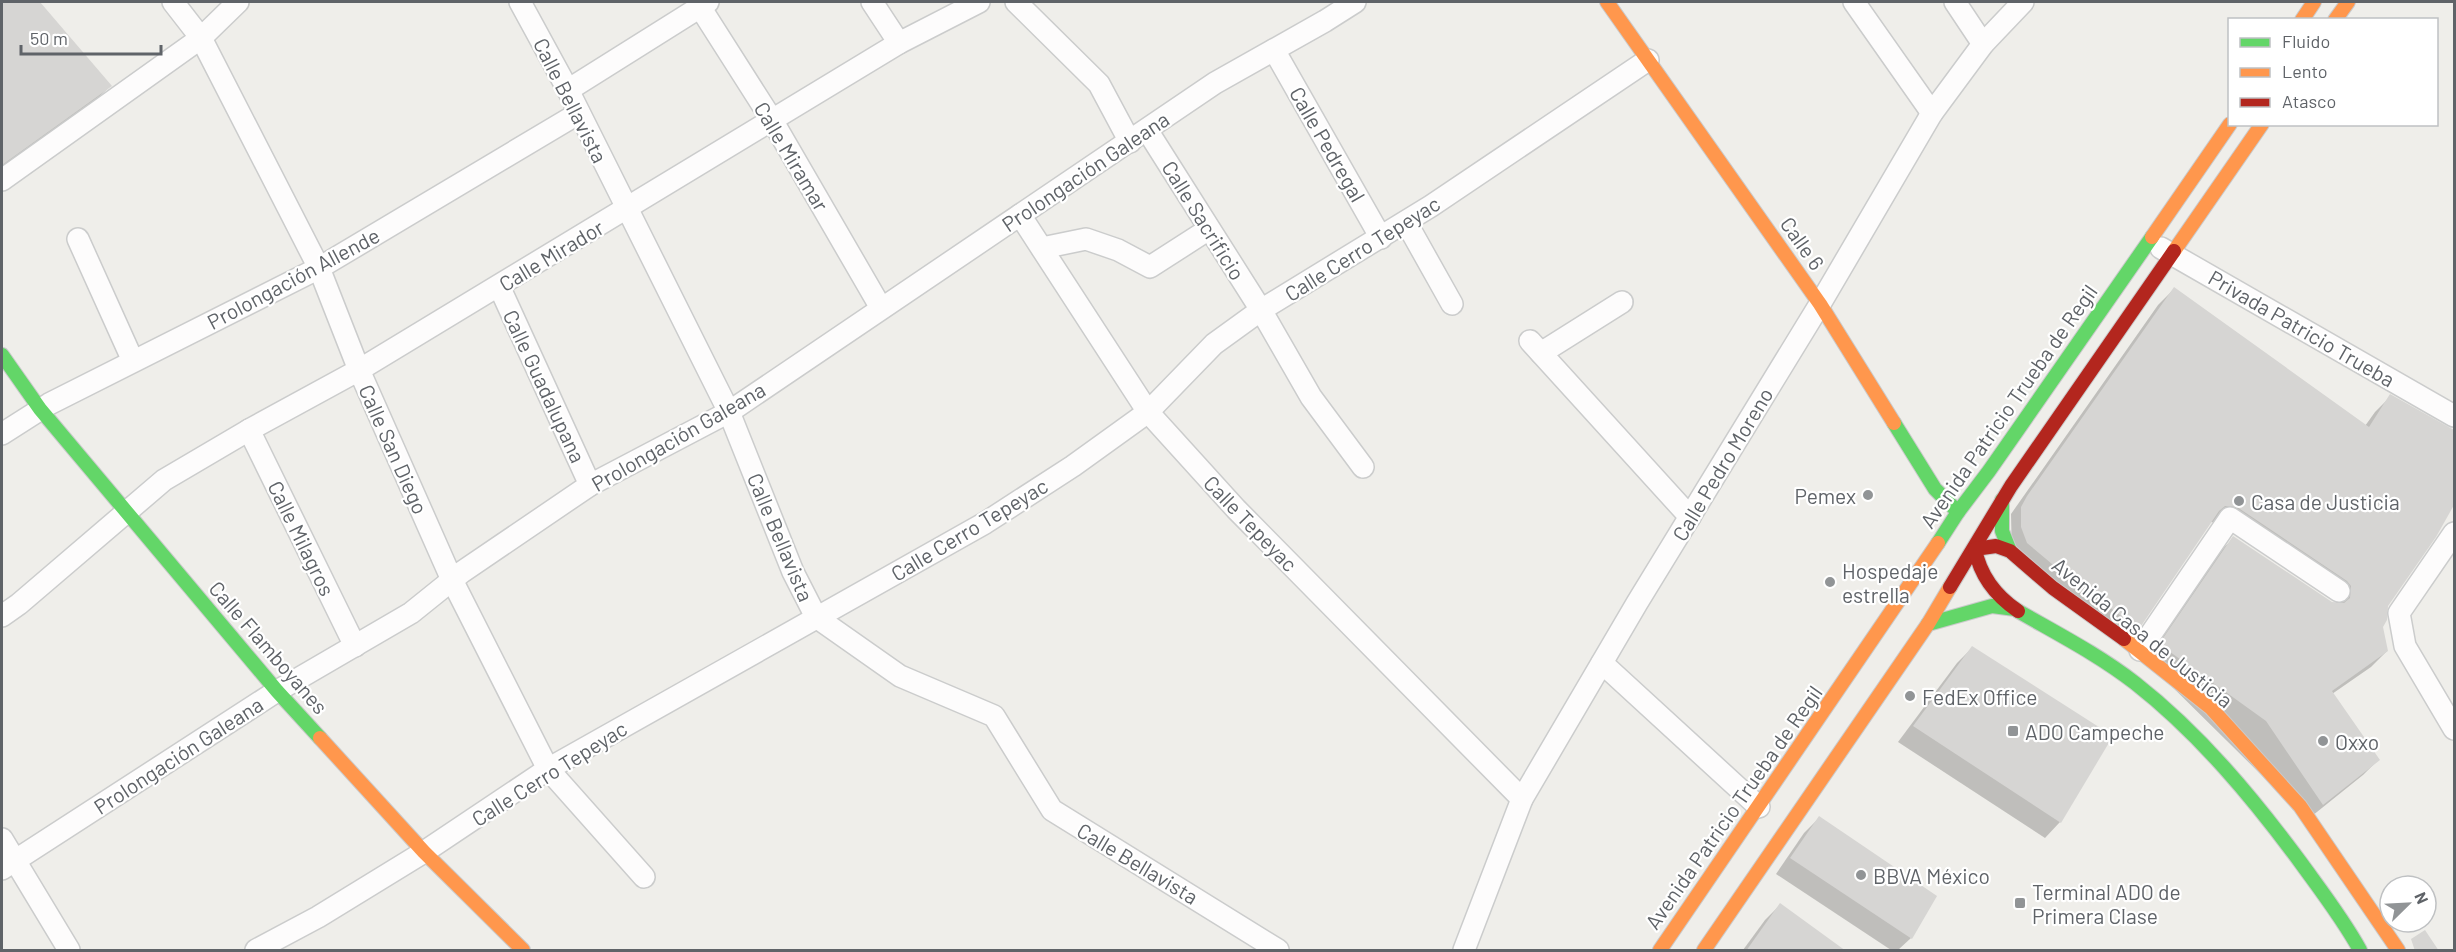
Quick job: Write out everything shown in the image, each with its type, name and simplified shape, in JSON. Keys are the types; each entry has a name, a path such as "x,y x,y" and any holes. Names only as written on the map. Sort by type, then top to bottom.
{"street":[{"name":"Calle San Diego","path":"173,2 201,38 319,268 359,370 452,580 548,770 644,877"},
{"path":"2,180 201,38 238,2"},
{"name":"Calle Bellavista","path":"520,2 568,90 729,412 793,572 816,618 900,676 994,716 1052,810 1278,951"},
{"path":"872,2 899,43"},
{"name":"Calle Mirador","path":"2,616 164,480 359,370 899,43 979,2"},
{"name":"Calle Sacrificio","path":"1016,2 1099,84 1209,228 1261,310 1311,397 1363,467"},
{"name":"Prolongación Galeana","path":"9,865 278,691 411,613 452,580 590,485 729,412 1215,83 1355,2"},
{"name":"Calle 6","path":"1607,2 1820,304 1935,489 1958,512"},
{"path":"1854,2 1932,113"},
{"path":"1955,2 1983,44"},
{"name":"Calle Pedro Moreno","path":"1464,951 1521,799 1820,304 1932,113 1983,44 2023,2"},
{"path":"2303,18 2314,2"},
{"path":"2336,18 2348,2"},
{"path":"568,90 704,4"},
{"name":"Calle Miramar","path":"704,4 881,308"},
{"name":"Calle Pedregal","path":"1274,50 1382,238"},
{"name":"Calle Cerro Tepeyac","path":"256,951 318,917 424,852 548,770 985,523 1073,466 1148,412 1214,344 1261,310 1382,238 1648,60"},
{"name":"Prolongación Allende","path":"2,434 40,409 319,268 579,113"},
{"name":"Avenida Patricio Trueba de Regil","path":"1660,951 1919,574 1958,512 1989,471 2228,125"},
{"path":"1704,951 1928,624 1975,549 2002,500 2261,126"},
{"name":"Calle Tepeyac","path":"1020,215 1148,412 1236,509 1521,799"},
{"path":"1406,222 1452,304"},
{"path":"1042,248 1086,239 1118,250 1150,267 1209,228"},
{"path":"78,240 133,361"},
{"name":"Privada Patricio Trueba","path":"2149,241 2454,416"},
{"name":"Calle Guadalupana","path":"499,286 590,485"},
{"path":"1622,302 1535,347 1690,517"},
{"name":"Calle Flamboyanes","path":"2,355 40,409 278,691 424,852 523,951"},
{"name":"Calle Milagros","path":"249,430 355,646"},
{"path":"1958,512 1976,515 1987,512 2002,500"},
{"path":"2002,500 2002,531 2010,551"},
{"path":"1958,512 1975,549 1978,564 1985,579 2015,609 2106,662 2136,684 2198,740 2268,818 2343,920 2360,951"},
{"path":"2140,650 2230,518 2339,591"},
{"path":"2454,533 2399,613 2405,646 2454,729"},
{"path":"1919,574 1947,555 1967,548 1996,546 2010,551"},
{"name":"Avenida Casa de Justicia","path":"2010,551 2053,588 2122,636 2211,708 2300,806 2398,951"},
{"path":"1928,624 1992,606 2015,609"},
{"path":"2106,662 2122,636"},
{"path":"1602,663 1759,807"},
{"path":"2,839 9,865 69,951"}],"building":[{"path":"2,2 40,2 112,86 2,165"},
{"name":"Casa de Justicia","path":"2174,287 2369,427 2390,394 2454,430 2454,505 2436,537 2388,606 2387,620 2383,627 2388,651 2332,691 2380,760 2323,805 2266,721 2159,644 2233,536 2332,602 2344,603 2350,598 2351,586 2347,581 2237,507 2225,506 2219,511 2139,629 2064,574 2027,543 2021,527 2021,507 2027,496"},
{"name":"ADO Campeche","path":"1972,646 2113,736 2061,823 1913,726"},
{"name":"BBVA México","path":"1819,816 1937,896 1912,939 1790,858"},
{"path":"1780,903 1846,951 1746,951"},
{"path":"2419,934 2428,934 2439,951 2415,951 2411,939"}],"traffic: fast":[{"path":"1938,543 2152,237"},
{"path":"2,355 40,409 277,691 320,738"},
{"path":"1894,423 1935,489 1958,512"},
{"path":"2002,500 2002,531 2010,551"},
{"path":"1928,624 1992,606 2015,609"},
{"path":"2018,611 2107,663 2159,702 2181,723 2224,767 2264,814 2347,927 2360,950"}],"traffic: slow":[{"path":"1607,2 1820,304 1894,423"},
{"path":"2303,18 2314,2"},
{"path":"2336,18 2348,2"},
{"path":"2152,237 2229,126"},
{"path":"2174,251 2261,126"},
{"path":"1660,950 1938,543"},
{"path":"1704,950 1928,624 1950,587"},
{"path":"2124,639 2211,708 2300,806 2398,950"},
{"path":"320,738 424,852 523,950"}],"traffic: jam":[{"path":"1950,587 2011,486 2174,251"},
{"path":"2018,611 1990,584 1977,559 1975,549 1996,546 2010,551 2053,588 2124,639"}],"place":[{"name":"Pemex","path":"1868,495"},
{"name":"Casa de Justicia","path":"2239,501"},
{"name":"Hospedaje estrella","path":"1830,582"},
{"name":"FedEx Office","path":"1910,696"},
{"name":"ADO Campeche","path":"2013,731"},
{"name":"Oxxo","path":"2323,741"},
{"name":"BBVA México","path":"1861,875"},
{"name":"Terminal ADO de Primera Clase","path":"2020,903"}]}
